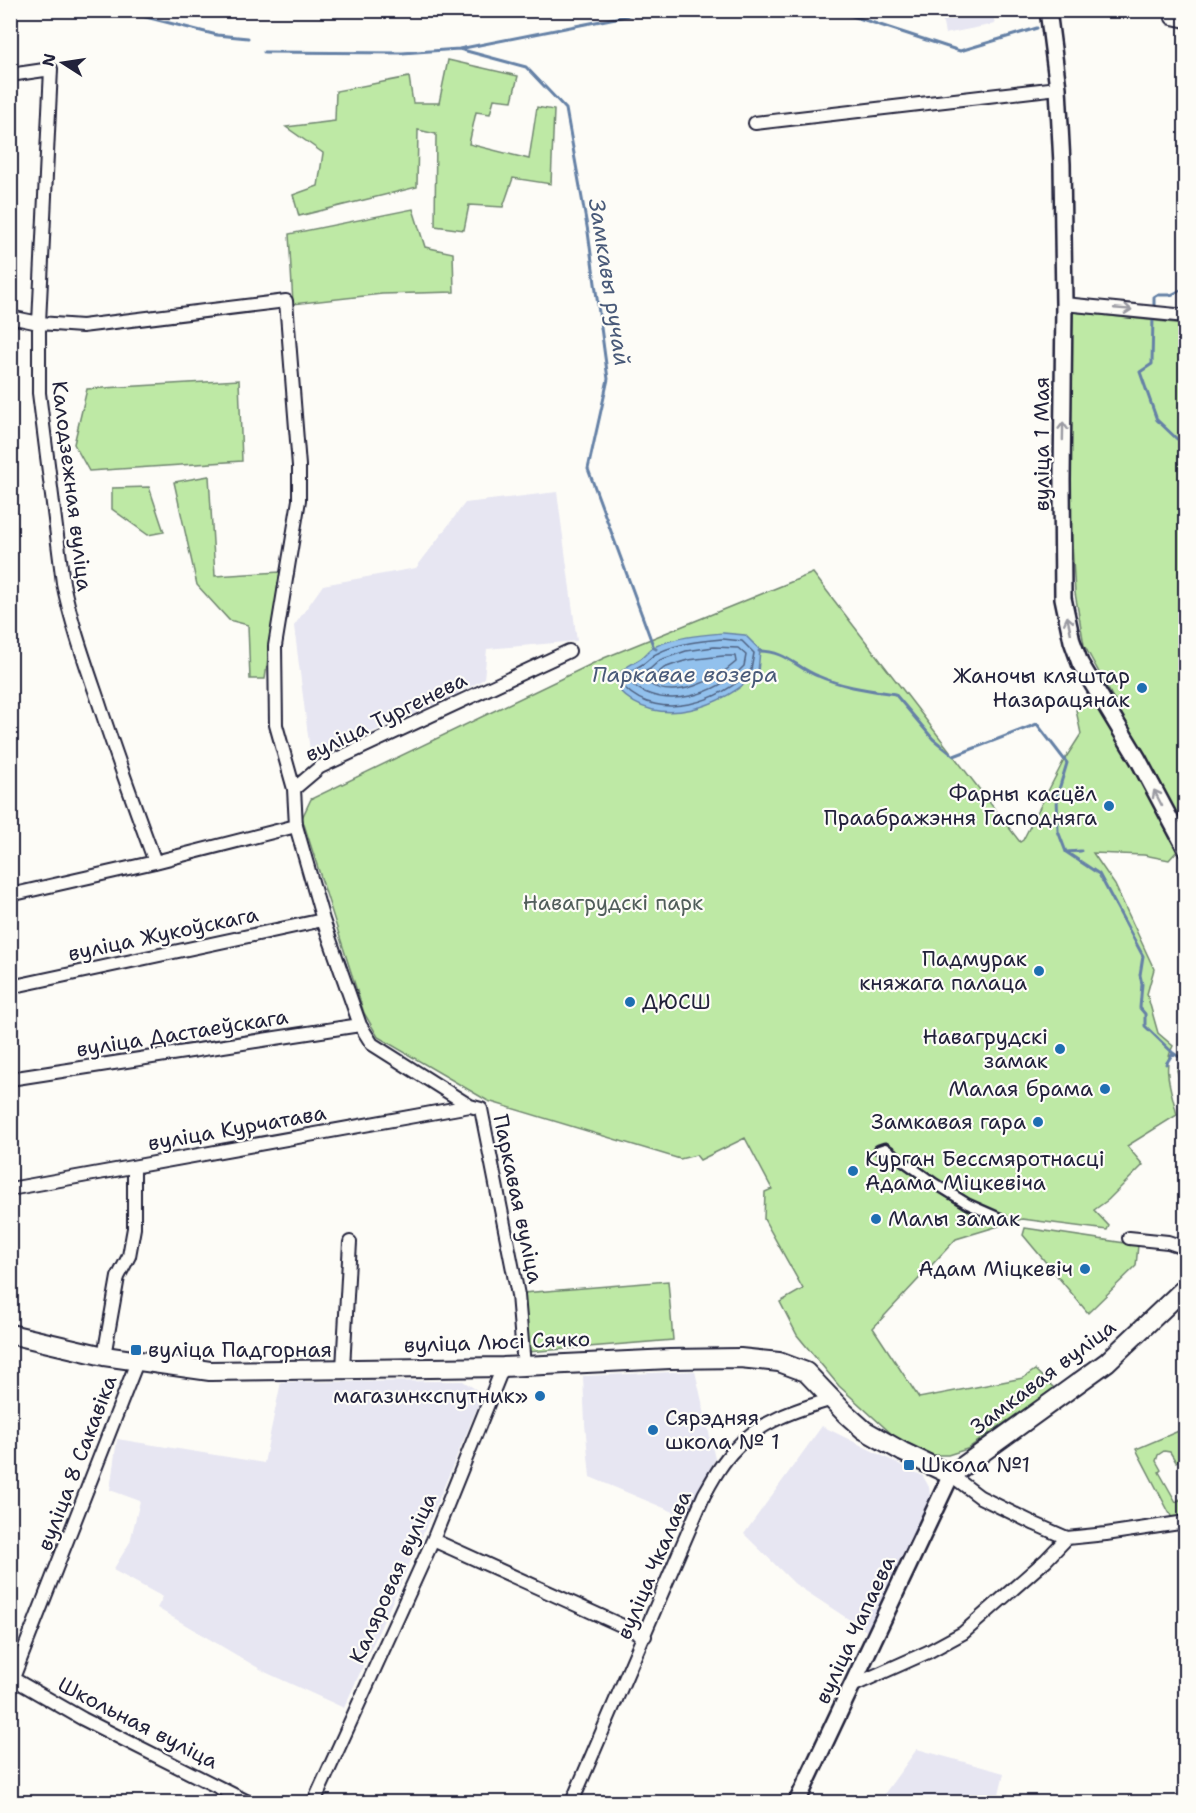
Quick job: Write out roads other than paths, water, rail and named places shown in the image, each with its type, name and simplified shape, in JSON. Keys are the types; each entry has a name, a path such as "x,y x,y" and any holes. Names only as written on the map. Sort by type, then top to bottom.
{"main road":[{"name":"Замкавая вуліца","path":"951,1475 1107,1362 1185,1287"},
{"name":"вуліца Люсі Сячко","path":"10,1334 104,1356 210,1371 503,1367 670,1359 750,1359 779,1362 807,1372 864,1430 951,1475"}],"street":[{"name":"вуліца 1 Мая","path":"1048,10 1058,88 1062,164 1063,598 1072,641 1080,663 1138,759 1185,849"},
{"path":"1172,18 1185,21"},
{"name":"Калодзежная вуліца","path":"10,75 51,69 39,322 39,393 63,583 69,612 119,765 155,862"},
{"path":"755,123 1058,88"},
{"path":"10,317 82,326 286,301 299,466 299,500 275,646 276,725 294,789"},
{"path":"1064,304 1185,316"},
{"name":"вуліца Тургенева","path":"296,826 294,789 320,767 569,651"},
{"path":"10,896 296,826"},
{"name":"Паркавая вуліца","path":"296,826 323,920 360,1025 372,1044 470,1106 481,1109 518,1295 524,1366"},
{"name":"вуліца Жукоўскага","path":"10,987 323,920"},
{"name":"вуліца Дастаеўскага","path":"10,1079 360,1025"},
{"name":"вуліца Курчатава","path":"10,1190 470,1106"},
{"path":"879,1150 885,1148 968,1204 1002,1219"},
{"path":"104,1356 118,1277 129,1256 134,1228 134,1167"},
{"path":"1129,1238 1168,1242 1185,1248"},
{"path":"343,1368 350,1242"},
{"name":"вуліца 8 Сакавіка","path":"12,1678 137,1362"},
{"name":"Каляровая вуліца","path":"314,1803 433,1540 503,1367"},
{"name":"вуліца Чкалава","path":"572,1803 705,1495 718,1471 734,1449 751,1433 786,1415 833,1399"},
{"path":"951,1475 980,1497 1067,1538 1185,1522"},
{"name":"вуліца Чапаева","path":"796,1803 951,1475"},
{"path":"852,1686 928,1652 963,1632 1046,1560 1067,1538"},
{"path":"433,1540 645,1636"},
{"name":"Школьная вуліца","path":"12,1678 231,1799 248,1803"}],"water":[{"name":"Паркавае возера","path":"723,633 745,635 760,650 758,672 728,695 690,710 671,712 652,710 635,703 619,690 618,683 622,670 642,658 654,647 679,639"}],"waterway":[{"path":"118,10 217,35 248,38"},
{"path":"264,52 402,53 459,49 626,16 639,10"},
{"path":"834,10 960,51 1037,28"},
{"name":"Замкавы ручай","path":"459,49 526,67 566,109 588,232 608,379 588,469 656,649"},
{"path":"1154,306 1154,297 1157,295 1171,295 1183,289 1186,264"},
{"path":"1153,317 1152,364 1140,372 1157,420 1177,439 1186,439"},
{"name":"Замкавы ручай","path":"759,651 776,654 827,680 856,688 895,694 933,739 954,756 1037,724 1067,763 1057,796 1058,831 1066,852 1099,874 1143,956 1140,975 1142,984 1140,1008 1145,1014 1145,1026 1173,1053 1166,1064"},
{"path":"1066,852 1081,851"},
{"path":"1173,1053 1186,1061"}],"place":[{"name":"Жаночы кляштар Назарацянак","path":"1142,688"},
{"name":"Фарны касцёл Праабражэння Гасподняга","path":"1109,806"},
{"name":"Падмурак княжага палаца","path":"1039,971"},
{"name":"ДЮСШ","path":"630,1002"},
{"name":"Навагрудскі замак","path":"1060,1049"},
{"name":"Малая брама","path":"1105,1089"},
{"name":"Замкавая гара","path":"1038,1122"},
{"name":"Курган Бессмяротнасці Адама Міцкевіча","path":"853,1171"},
{"name":"Малы замак","path":"876,1219"},
{"name":"Адам Міцкевіч","path":"1085,1269"},
{"name":"вуліца Падгорная","path":"136,1350"},
{"name":"магазин«спутник»","path":"540,1396"},
{"name":"Сярэдняя школа № 1","path":"653,1430"},
{"name":"Школа №1","path":"909,1465"}],"park label":[{"name":"Навагрудскі парк","path":"613,903"}]}
